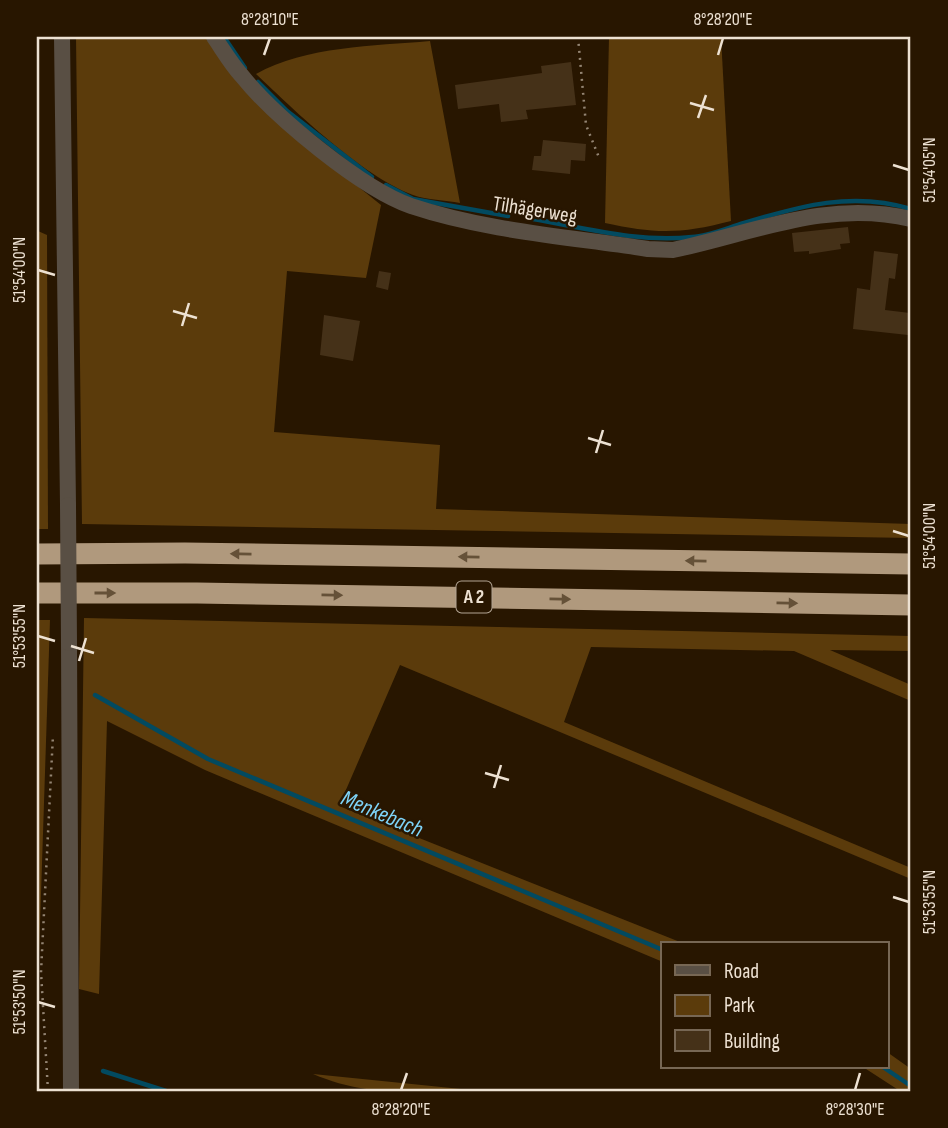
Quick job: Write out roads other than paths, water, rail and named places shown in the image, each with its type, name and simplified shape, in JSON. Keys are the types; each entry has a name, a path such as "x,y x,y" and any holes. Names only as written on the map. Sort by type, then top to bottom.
{"highway":[{"name":"A 2","path":"37,554 185,553 911,564"},
{"name":"A 2","path":"37,593 211,593 911,605"}],"street":[{"path":"62,37 71,1091"},
{"name":"Tilhägerweg","path":"214,37 242,77 283,117 374,188 410,205 458,219 648,249 673,250 822,213 853,211 911,219"}],"waterway":[{"path":"224,37 245,68"},
{"path":"258,82 287,111 372,177"},
{"path":"386,185 413,199 508,216"},
{"path":"533,219 612,234 672,238 705,235 786,211 827,203 868,201 911,209"},
{"name":"Menkebach","path":"95,695 208,759 661,949"},
{"name":"Menkebach","path":"884,1068 911,1086"},
{"path":"103,1071 166,1091"}]}
